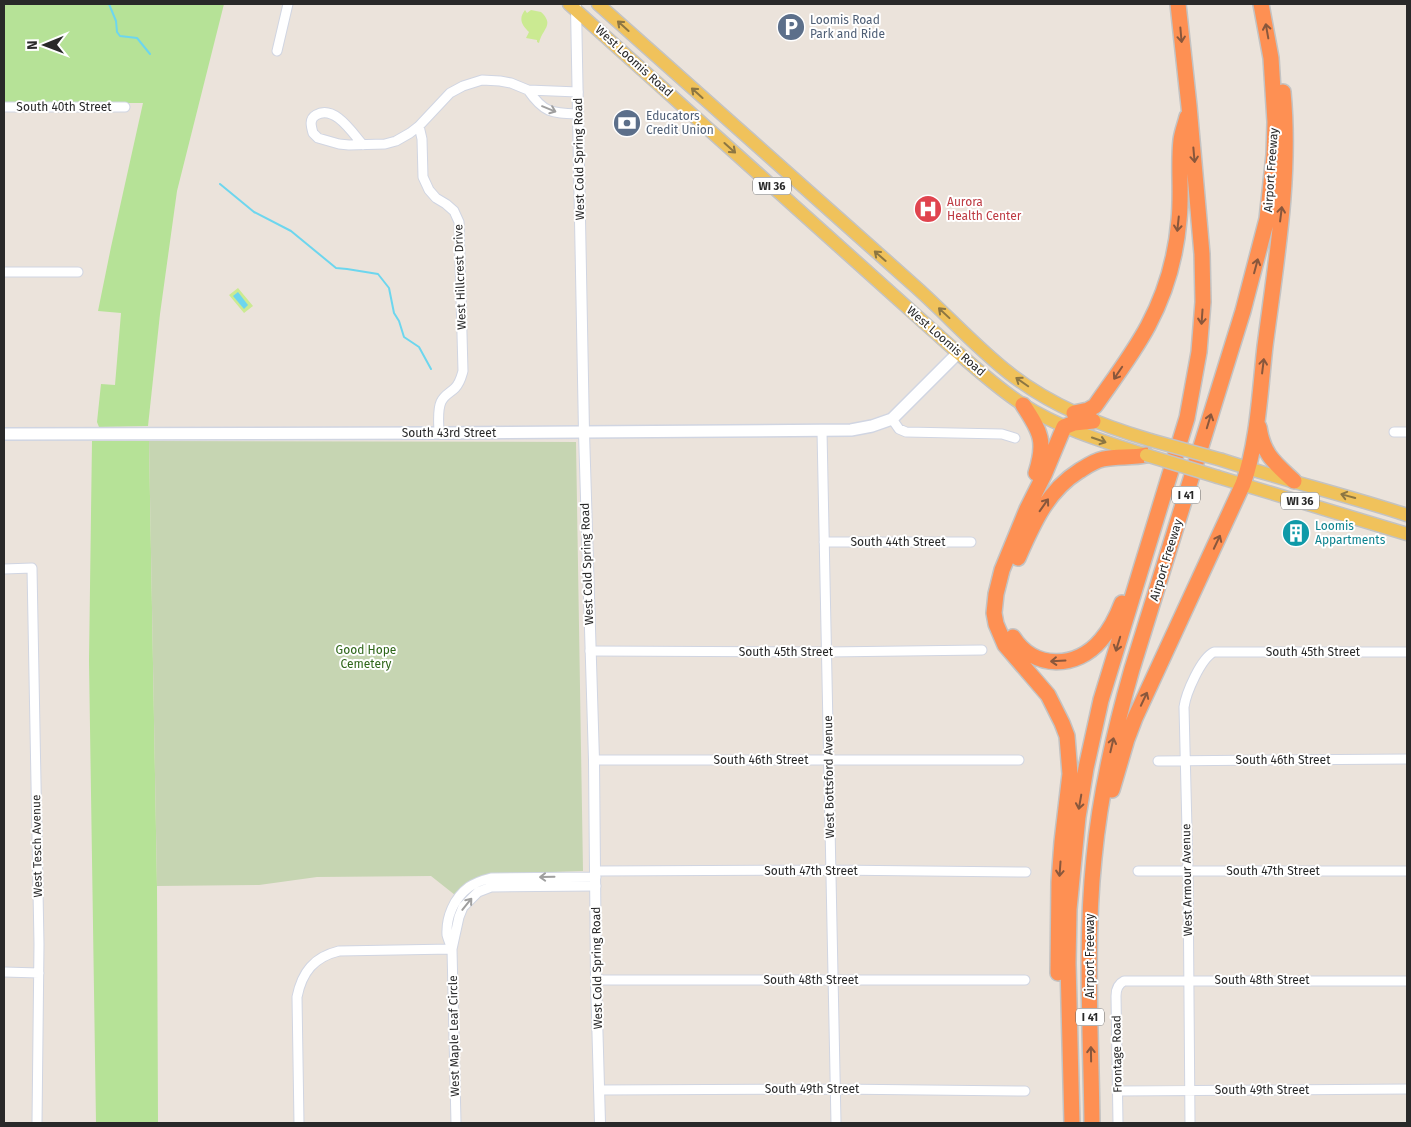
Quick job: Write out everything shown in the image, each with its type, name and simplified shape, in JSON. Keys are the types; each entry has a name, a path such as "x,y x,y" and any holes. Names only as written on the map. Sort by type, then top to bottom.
{"highway":[{"name":"Airport Freeway","path":"1092,1123 1090,932 1097,827 1118,718 1243,311 1268,219 1274,147 1274,92 1271,58 1261,4"},
{"name":"Airport Freeway","path":"1072,1123 1068,963 1069,909 1078,817 1086,768 1101,700 1187,418 1199,352 1203,302 1202,254 1190,106 1179,6"},
{"path":"1090,932 1098,911 1102,856 1108,812 1127,739 1249,469 1283,198 1286,160 1285,114 1280,69 1271,58"},
{"path":"1074,412 1088,410 1095,406 1139,341 1155,310 1169,274 1179,219 1181,138 1190,106"},
{"path":"1023,405 1037,428 1042,451 1027,509"},
{"path":"1257,415 1264,450 1294,481"},
{"path":"1071,1101 1063,1092 1058,969 1059,882 1070,774 1067,736 1048,695 1005,645 996,624 994,613 996,594 1002,570 1064,427 1074,423 1093,421"},
{"path":"1146,455 1106,459 1086,466 1062,483 1042,508 1032,525 1006,586 1004,601 1006,622 1010,632 1023,650 1042,660 1050,662 1065,661 1081,656 1102,639 1119,611 1151,518 1164,497"}],"main road":[{"name":"West Loomis Road","path":"598,4 948,316 1001,367 1036,392 1093,421 1120,431 1407,515"},
{"name":"West Loomis Road","path":"574,5 762,178 958,354 1004,392 1023,405 1064,427 1098,440 1407,534"},
{"path":"762,178 774,162"},
{"path":"919,318 949,335 964,340 970,339"},
{"path":"958,354 967,351 971,352 1001,367"},
{"name":"South 43rd Street","path":"4,434 840,431 881,424 892,419 958,354"}],"street":[{"path":"277,51 288,4"},
{"name":"West Cold Spring Road","path":"574,5 578,92 584,432 594,760 596,980 600,1123"},
{"path":"363,145 340,118 330,114 319,114 314,116 311,121 312,133 318,138 339,144 363,145 385,144 396,141 419,126 450,93 463,86 482,80 500,80 528,90 578,92"},
{"path":"528,90 538,103 547,110 578,114"},
{"name":"South 40th Street","path":"4,107 124,107"},
{"name":"West Hillcrest Drive","path":"419,126 422,139 424,177 429,190 436,198 454,211 459,222 463,371 460,382 446,394 440,403 440,433"},
{"path":"4,272 78,272"},
{"path":"892,419 899,429 906,432 1002,434 1015,438"},
{"name":"West Bottsford Avenue","path":"822,431 836,1123"},
{"path":"1394,432 1407,432"},
{"name":"South 44th Street","path":"824,542 971,542"},
{"name":"West Tesch Avenue","path":"4,569 32,568 39,973 37,1123"},
{"name":"South 45th Street","path":"590,651 827,652 982,650"},
{"name":"South 45th Street","path":"1219,652 1407,652"},
{"name":"West Armour Avenue","path":"1190,1123 1188,871 1184,707 1186,698 1205,660 1211,653 1219,652"},
{"name":"South 46th Street","path":"1158,761 1407,759"},
{"name":"South 46th Street","path":"594,760 1019,760"},
{"name":"South 47th Street","path":"596,878 831,870 1026,872"},
{"name":"South 47th Street","path":"1138,871 1407,870"},
{"name":"West Maple Leaf Circle","path":"456,1123 452,949 447,936 450,914 455,902 469,887 479,881 491,883 596,878"},
{"path":"299,1123 297,997 303,976 310,967 318,959 338,951 452,949"},
{"path":"4,972 39,973"},
{"name":"South 48th Street","path":"596,980 1025,980"},
{"name":"South 48th Street","path":"1118,985 1124,981 1188,980 1407,981"},
{"name":"Frontage Road","path":"1118,985 1116,994 1118,1123"},
{"name":"South 49th Street","path":"599,1090 836,1089 1025,1091"},
{"name":"South 49th Street","path":"1117,1091 1407,1089"}],"green space":[{"path":"4,4 224,4 177,191 160,314 148,426 99,427 97,422 101,384 115,385 121,313 98,311 143,103 4,103"},
{"path":"525,10 527,13 531,10 541,12 547,20 539,43 537,40 526,38 529,32 521,19"},
{"path":"238,288 253,306 244,313 229,295"},
{"path":"92,441 149,441 157,886 158,1123 96,1123 89,661"},
{"name":"Good Hope Cemetery","path":"149,441 576,442 583,871 495,874 455,895 431,876 317,877 259,885 157,886"}],"water":[{"path":"238,292 248,305 244,309 233,296"}],"waterway":[{"path":"109,4 116,21 117,32 120,36 137,38 150,54"},
{"path":"220,184 254,212 291,231 336,268 378,274 389,288 394,313 399,321 404,337 419,347 431,369"}],"place":[{"name":"Loomis Road Park and Ride","path":"791,27"},
{"name":"Educators Credit Union","path":"627,123"},
{"name":"Aurora Health Center","path":"928,209"},
{"name":"Loomis Appartments","path":"1296,533"}]}
